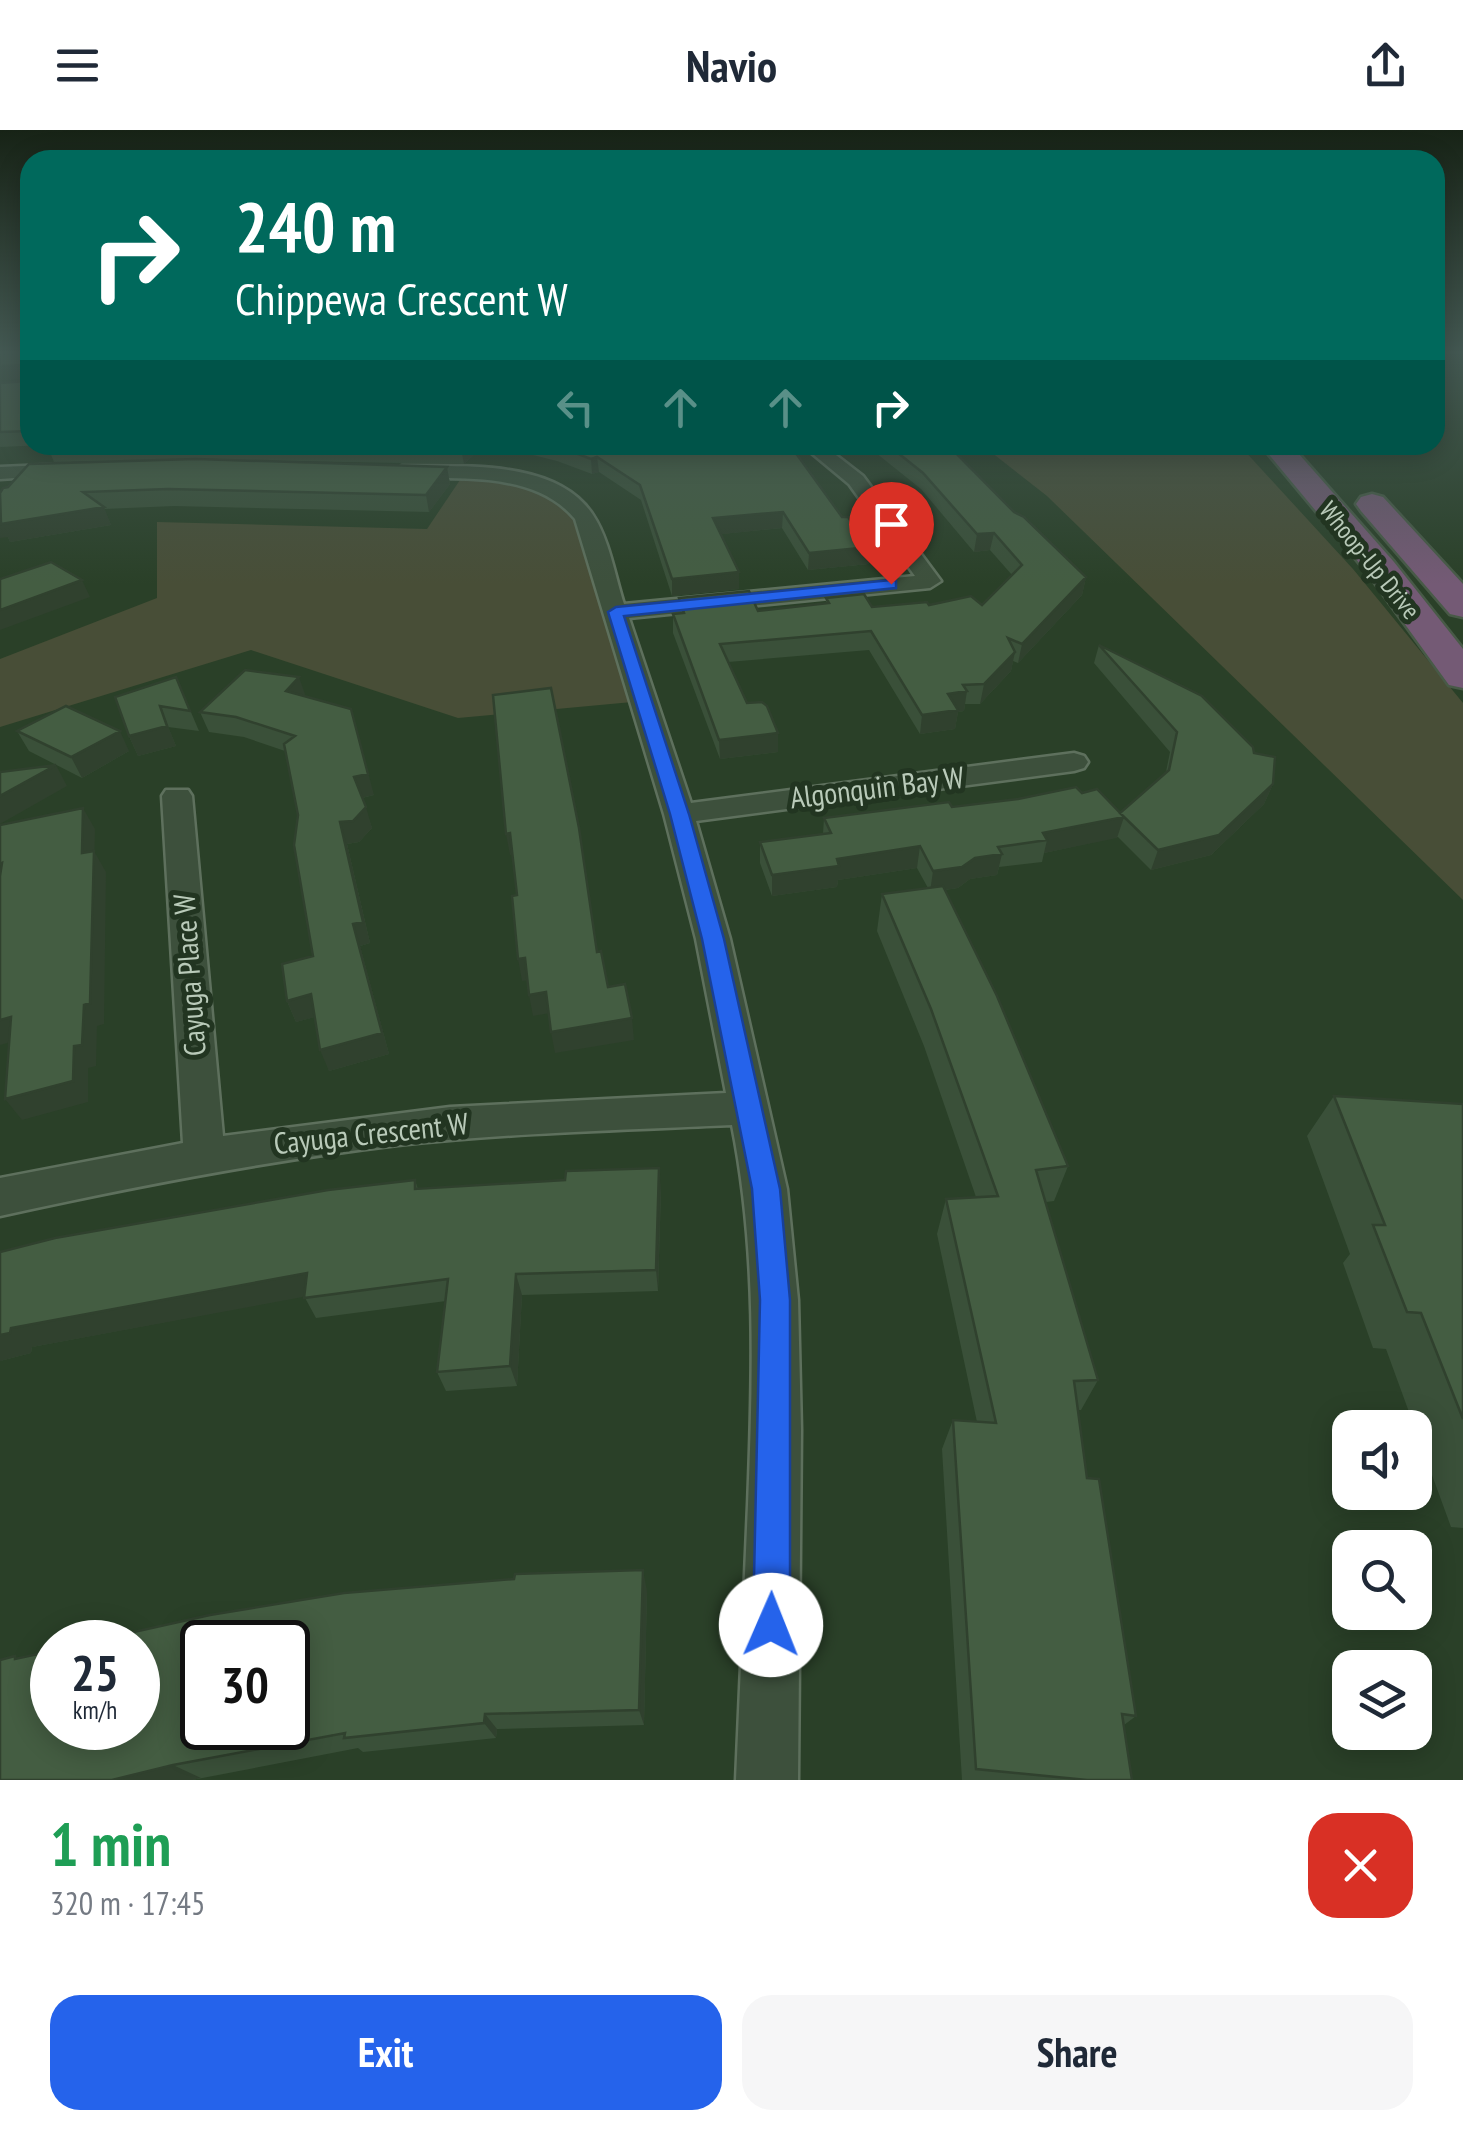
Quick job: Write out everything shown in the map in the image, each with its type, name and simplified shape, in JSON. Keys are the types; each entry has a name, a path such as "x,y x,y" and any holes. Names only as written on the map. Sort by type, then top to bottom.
{"highway":[{"path":"1265,455 1382,569"},
{"name":"Whoop-Up Drive","path":"1283,455 1382,569 1463,676"},
{"name":"Whoop-Up Drive","path":"1350,480 1463,606"}],"street":[{"path":"616,612 930,580 856,480 824,455"},
{"path":"0,474 111,468"},
{"path":"374,471 511,478 561,494 577,505 585,518 680,814 734,1028 746,1108 766,1189 775,1300 776,1430 767,1780"},
{"name":"Algonquin Bay W","path":"680,814 1074,762"},
{"name":"Cayuga Place W","path":"176,796 204,1154"},
{"name":"Cayuga Crescent W","path":"0,1197 204,1154 356,1133 525,1117 746,1108"}],"green space":[{"path":"995,455 1248,455 1353,569 1463,703 1463,900 1047,496"},
{"path":"464,474 511,479 577,505 643,701 458,718 251,650 0,727 0,659 157,598 157,522 427,529"}],"building":[{"path":"580,455 797,455 842,517 848,517 870,547 809,553 783,512 713,518 739,572 672,579 640,485 597,457"},
{"path":"900,455 958,455 1086,577 1022,644 1008,638 1015,652 984,684 963,685 967,691 948,694 958,710 922,715 871,631 720,644 747,703 762,702 767,706 778,733 719,740 673,614 684,613 679,598 749,591 758,611 829,603 826,598 864,594 872,607 927,602 929,605 971,596 982,605 1022,565 994,533 977,534 923,473"},
{"path":"196,459 447,467 426,495 168,489 83,492 104,507 1,524 0,493 29,464"},
{"path":"51,562 82,580 0,610 0,579"},
{"path":"1099,645 1202,696 1253,747 1254,753 1275,757 1273,784 1219,835 1158,850 1120,813 1169,770 1177,732"},
{"path":"245,670 299,677 286,691 351,709 368,774 354,777 366,807 353,821 340,822 363,922 353,924 382,1033 320,1050 311,994 287,1001 282,964 313,956 294,845 298,815 284,744 295,736 236,717 200,712"},
{"path":"176,677 190,711 160,706 167,726 129,736 115,697"},
{"path":"551,688 579,828 597,952 601,951 608,987 625,984 632,1018 551,1032 546,992 529,995 525,958 518,959 512,896 517,895 510,833 506,834 493,695"},
{"path":"66,706 120,731 71,757 17,731"},
{"path":"56,765 0,796 0,772"},
{"path":"1076,787 1082,793 1097,789 1124,817 1043,833 1047,840 998,847 1002,854 975,858 962,867 933,871 920,846 837,859 839,866 772,875 760,842 831,833 824,818 949,802 952,807 1018,799"},
{"path":"83,808 82,853 94,851 90,1003 84,1005 82,1045 74,1046 73,1081 5,1099 11,1017 0,1020 0,825"},
{"path":"943,886 997,996 1068,1166 1036,1170 1098,1380 1074,1381 1087,1478 1099,1479 1136,1716 1122,1714 1132,1780 1087,1780 976,1769 953,1420 996,1423 946,1199 998,1196 931,1009 882,894"},
{"path":"1334,1096 1463,1104 1463,1419 1421,1313 1407,1312 1373,1225 1385,1225"},
{"path":"659,1168 656,1270 516,1274 510,1366 437,1372 448,1279 304,1298 307,1273 11,1328 10,1333 0,1335 0,1252 55,1238 328,1190 415,1180 415,1189 565,1180 566,1171"},
{"path":"643,1570 639,1710 485,1714 484,1723 344,1738 345,1733 310,1740 310,1620 188,1620 344,1593 514,1579 515,1574"},
{"path":"180,1622 180,1750 254,1750 112,1780 0,1780 0,1660 15,1656 30,1656 30,1750 160,1750 160,1626"}],"route":[{"path":"771,1625 775,1300 766,1189 713,939 680,814 616,612 891,584"}]}
